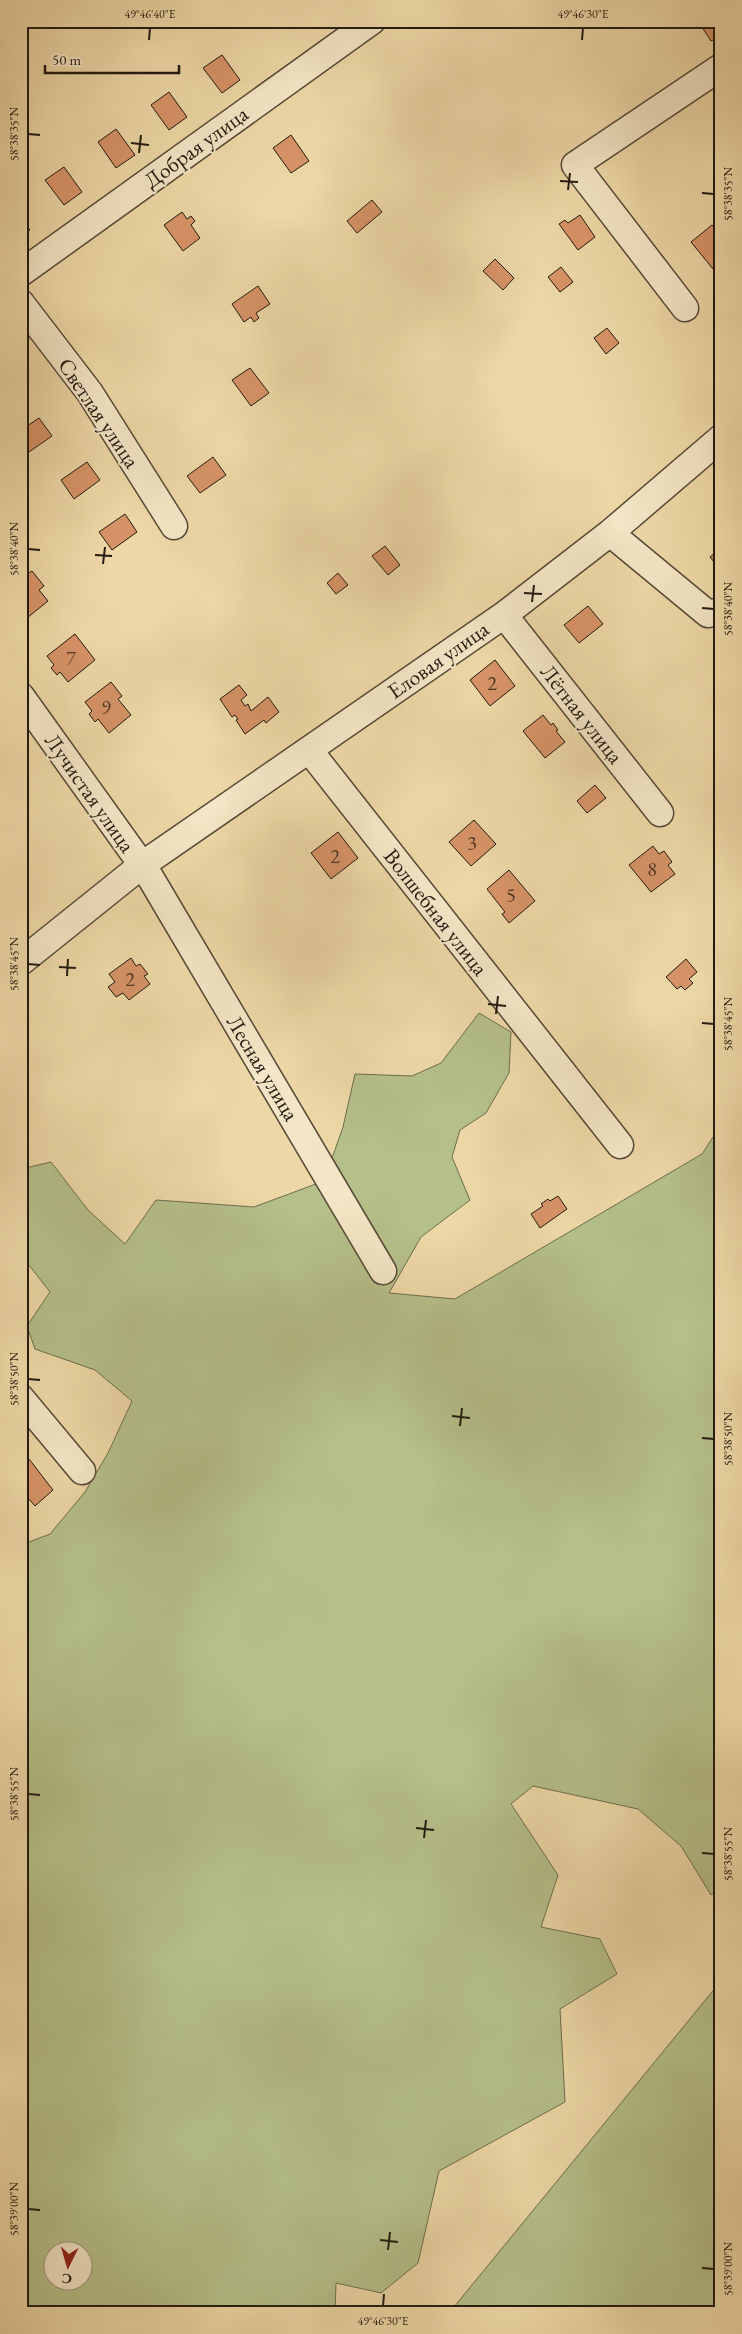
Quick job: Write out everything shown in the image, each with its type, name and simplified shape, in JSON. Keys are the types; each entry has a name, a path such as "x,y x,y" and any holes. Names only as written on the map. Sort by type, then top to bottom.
{"street":[{"name":"Добрая улица","path":"21,273 341,30 372,21"},
{"path":"685,308 575,165 721,67"},
{"name":"Светлая улица","path":"21,302 90,393 174,526"},
{"name":"Еловая улица","path":"21,962 143,865 504,615 610,533 721,438"},
{"path":"610,533 708,614 721,611"},
{"name":"Лётная улица","path":"504,615 660,813"},
{"name":"Лучистая улица","path":"21,696 143,865"},
{"name":"Волшебная улица","path":"308,750 620,1145"},
{"name":"Лесная улица","path":"143,865 383,1271"},
{"path":"21,1398 82,1471"}],"green space":[{"path":"479,1013 511,1032 509,1073 486,1113 460,1130 452,1157 470,1200 421,1237 389,1293 455,1299 702,1154 721,1125 721,1887 711,1895 681,1846 638,1809 533,1786 511,1804 558,1875 541,1927 600,1939 617,1974 560,2009 565,2102 439,2171 418,2263 381,2293 336,2283 335,2313 21,2313 21,1545 50,1534 85,1492 108,1453 132,1401 95,1370 35,1349 27,1326 50,1292 21,1255 21,1169 51,1162 88,1210 125,1244 156,1200 254,1207 324,1181 343,1127 355,1074 412,1076 441,1063"},
{"path":"721,1981 721,2313 449,2313"}],"building":[{"path":"698,21 721,21 721,36 711,41"},
{"path":"222,55 240,80 222,93 203,68"},
{"path":"169,92 187,117 169,130 151,105"},
{"path":"116,129 135,155 116,168 98,142"},
{"path":"291,135 309,161 291,173 273,148"},
{"path":"64,167 82,192 64,205 45,180"},
{"path":"372,200 382,212 357,233 347,221"},
{"path":"182,212 187,219 191,216 195,221 191,225 200,238 183,251 164,225"},
{"path":"580,215 595,237 578,250 559,224 565,220 568,223"},
{"path":"21,218 30,230 21,236"},
{"path":"712,225 721,236 721,263 713,269 691,242"},
{"path":"495,259 514,278 503,290 483,271"},
{"path":"561,267 573,282 560,292 548,277"},
{"path":"258,286 270,304 256,313 259,318 254,322 251,317 244,322 232,304"},
{"path":"607,328 619,343 606,354 594,338"},
{"path":"250,368 269,393 251,406 232,380"},
{"path":"39,418 52,436 26,454 21,447 21,430"},
{"path":"213,457 226,475 200,493 187,476"},
{"path":"87,462 100,480 74,499 61,480"},
{"path":"125,514 137,532 112,550 99,532"},
{"path":"385,546 400,565 388,575 372,556"},
{"path":"721,548 721,571 710,557"},
{"path":"32,571 44,586 39,590 48,601 27,618 21,612 21,577"},
{"path":"338,573 348,585 336,594 327,583"},
{"path":"588,606 603,624 579,643 564,625"},
{"path":"75,634 95,660 68,682 60,672 57,675 51,668 54,665 47,656"},
{"path":"495,660 515,686 490,706 470,680"},
{"path":"111,682 122,696 118,699 131,715 109,733 98,719 95,722 89,714 92,711 85,702"},
{"path":"239,685 247,695 241,700 245,706 248,704 251,711 268,697 279,712 266,723 264,720 245,734 236,720 238,719 235,715 232,717 220,699"},
{"path":"543,715 551,725 553,723 558,730 556,731 565,742 545,758 523,731"},
{"path":"595,785 606,798 587,813 577,801"},
{"path":"474,820 496,844 471,866 449,842"},
{"path":"338,832 358,858 331,879 311,853"},
{"path":"653,846 659,854 664,851 672,862 668,865 675,874 651,892 629,865"},
{"path":"509,870 535,901 509,923 502,914 505,912 487,889"},
{"path":"131,958 136,966 140,964 148,974 144,976 150,984 129,1000 123,993 116,997 108,987 115,982 109,974"},
{"path":"686,959 697,972 689,979 693,983 685,990 681,986 677,989 666,977"},
{"path":"558,1196 567,1209 540,1228 531,1214 543,1206 541,1204 548,1199 550,1201"},
{"path":"29,1459 53,1490 35,1506 21,1490 21,1466"}]}
